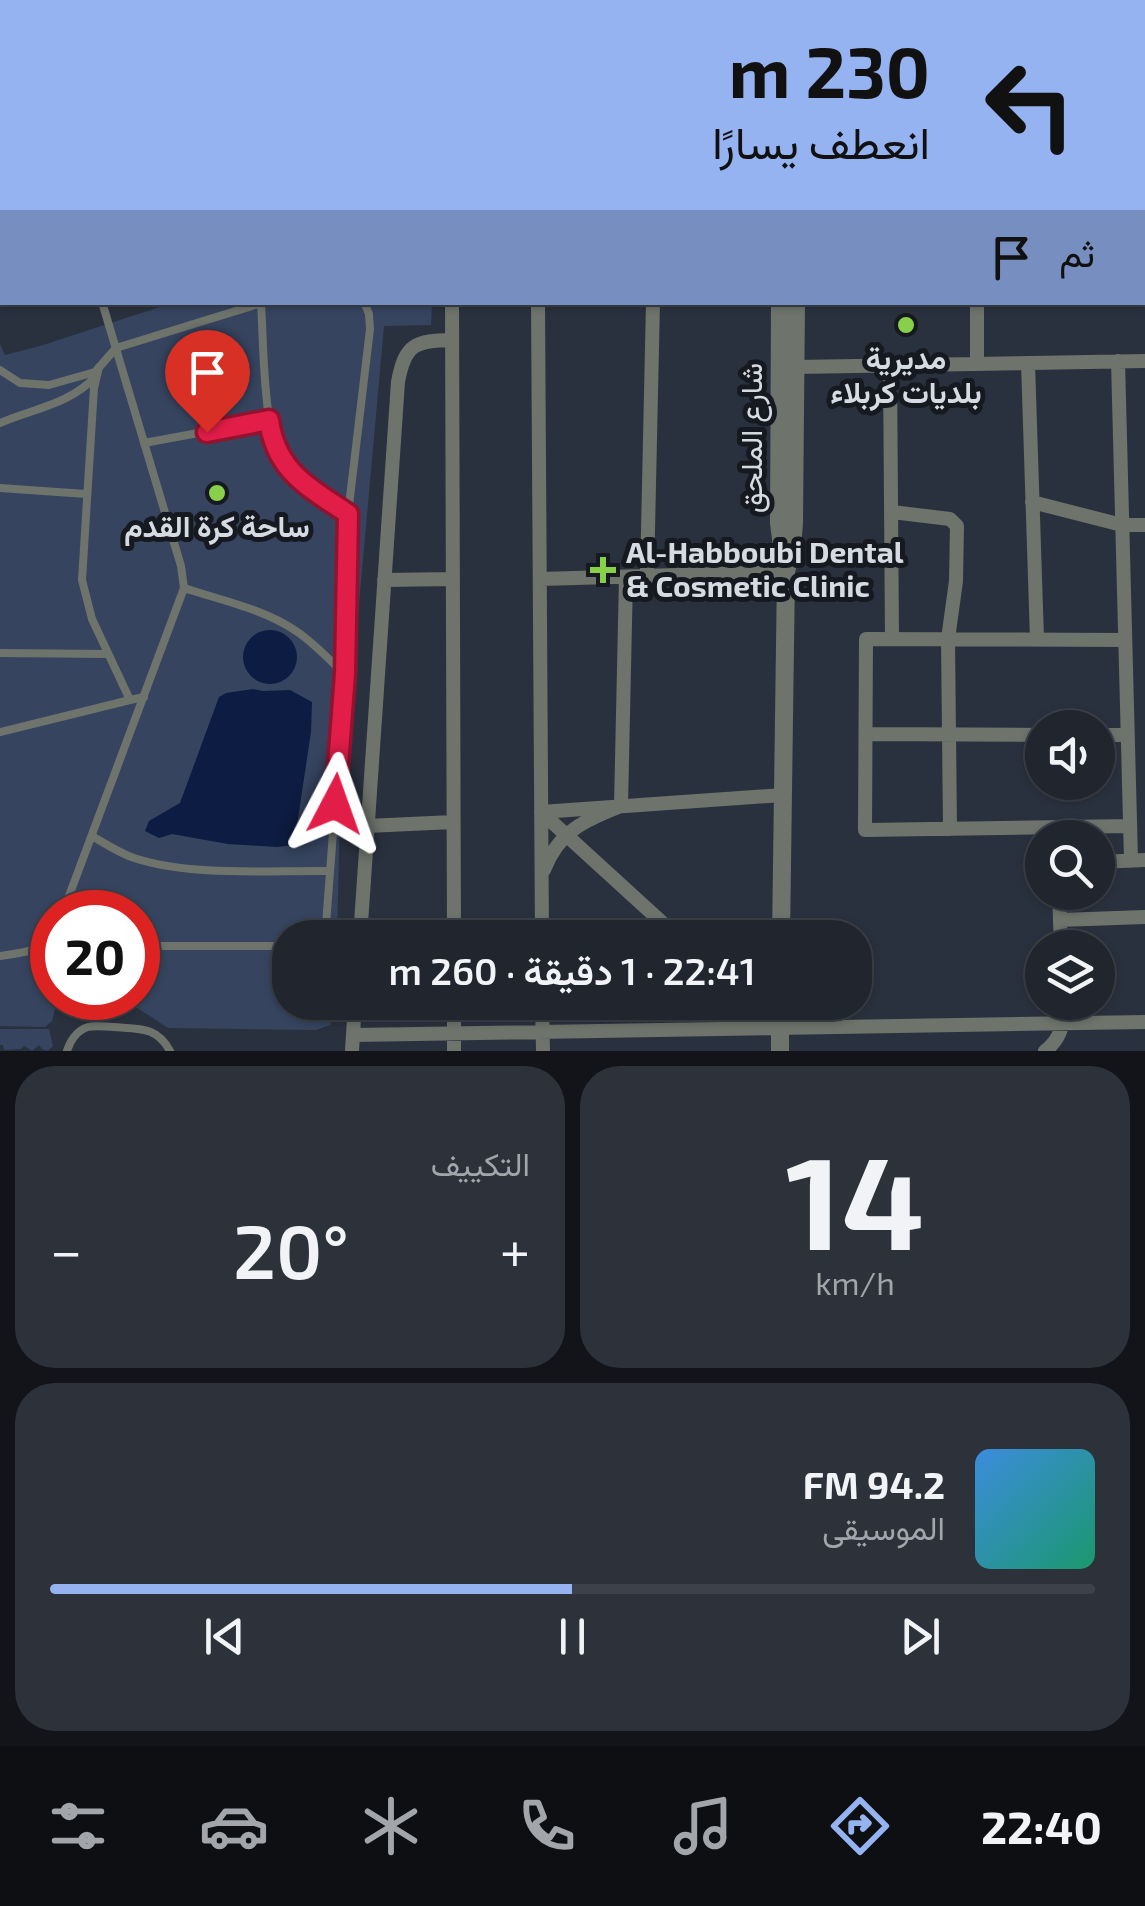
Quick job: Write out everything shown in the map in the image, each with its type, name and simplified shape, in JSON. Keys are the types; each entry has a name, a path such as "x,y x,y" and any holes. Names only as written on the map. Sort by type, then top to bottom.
{"street":[{"path":"997,0 1024,0"},
{"path":"452,305 454,920"},
{"path":"538,305 542,920"},
{"path":"647,576 653,305"},
{"name":"شارع الملحق","path":"780,305 788,367"},
{"name":"شارع الملحق","path":"781,920 786,572 779,523 796,305"},
{"path":"976,305 977,363"},
{"path":"361,920 400,370 415,345 426,340 452,340"},
{"path":"788,367 1145,360"},
{"path":"1118,361 1130,826 1138,860"},
{"path":"1028,362 1037,640"},
{"path":"890,365 892,639"},
{"path":"1032,502 1122,526 1145,525"},
{"path":"892,512 950,519 957,526 956,581 948,639 950,829"},
{"path":"540,579 786,572"},
{"path":"621,806 626,576"},
{"path":"384,580 452,579"},
{"path":"1025,831 866,830 866,639 1125,640"},
{"path":"1126,688 1145,688"},
{"path":"866,734 1025,735"},
{"path":"1115,735 1127,735"},
{"path":"541,812 783,795"},
{"path":"542,878 552,853 566,835 590,817 621,806"},
{"path":"541,812 660,920"},
{"path":"366,826 453,822"},
{"path":"1115,827 1130,826"},
{"path":"1060,910 1060,930"},
{"path":"1060,920 1145,917"},
{"path":"454,1020 454,1051"},
{"path":"542,1020 543,1051"},
{"path":"770,1020 780,1029"},
{"path":"780,1020 780,1051"},
{"path":"1045,1051 1054,1044 1063,1020"},
{"path":"353,1043 454,1034 1145,1022"}],"lane":[{"path":"71,890 184,588 181,566 103,305"},
{"path":"0,423 82,391 116,348 256,305"},
{"path":"262,305 274,446 284,464 302,482 348,514"},
{"path":"326,920 345,674 348,514 370,329 365,305"},
{"path":"0,370 20,384 40,386 98,372"},
{"path":"98,372 86,494 83,588 92,619 130,700"},
{"path":"144,443 269,420"},
{"path":"0,488 86,494"},
{"path":"184,588 292,628 345,674"},
{"path":"0,654 108,654"},
{"path":"0,732 144,696"},
{"path":"92,836 120,853 166,865 330,871"},
{"path":"160,946 272,946"},
{"path":"0,956 30,951"},
{"path":"67,1051 78,1033 90,1026 146,1029 164,1039 170,1051"}],"shaded area":[{"path":"166,305 432,305 431,325 384,326 340,815 337,920 272,920 272,1020 332,1020 330,1025 316,1030 168,1028 156,1020 160,1020 160,890 30,890 30,1020 52,1020 45,1027 0,1026 0,344 5,355"},
{"path":"270,630 289,638 297,657 289,676 270,684 251,676 243,657 251,638"},
{"path":"253,689 290,690 312,702 294,845 228,844 172,834 159,838 145,831 149,821 180,803 219,697"},
{"path":"0,1029 49,1029 53,1046 48,1051 39,1045 32,1051 24,1046 4,1050"}],"place":[{"name":"مديرية بلديات كربلاء","path":"906,325"},
{"name":"ساحة كرة القدم","path":"217,493"},
{"name":"Al-Habboubi Dental & Cosmetic Clinic","path":"603,570"}],"route":[{"path":"207,432 269,420 274,446 284,464 302,482 348,514 345,674 335,804"}]}
